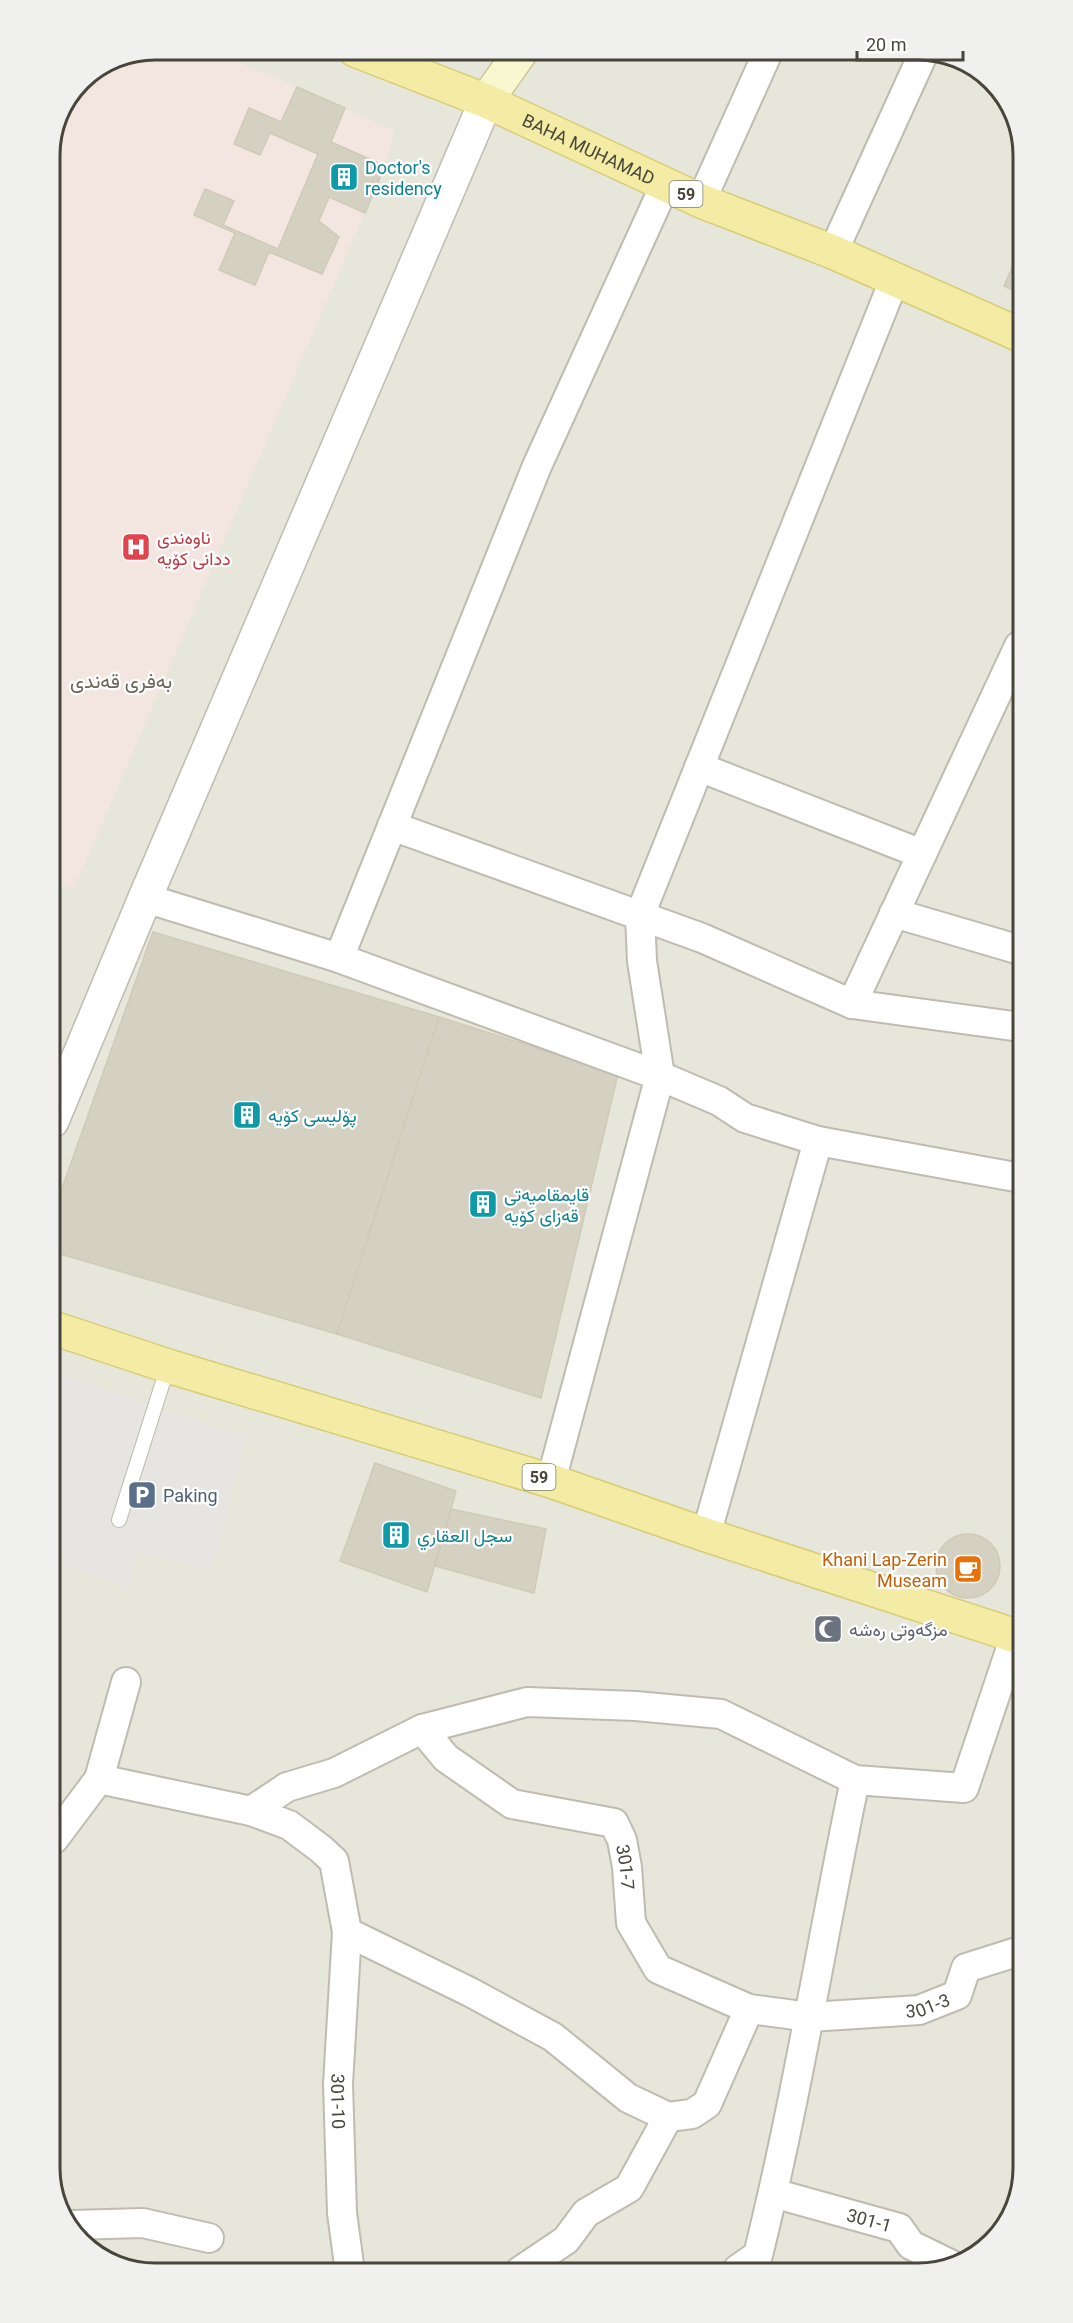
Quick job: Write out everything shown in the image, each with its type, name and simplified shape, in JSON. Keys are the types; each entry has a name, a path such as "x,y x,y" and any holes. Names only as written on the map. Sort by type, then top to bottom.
{"main road":[{"name":"BAHA MUHAMAD","path":"381,60 486,101 701,201 833,252 1013,332"},
{"path":"486,101 515,60"},
{"name":"59","path":"60,1330 168,1366 551,1481 706,1535 1013,1635"}],"street":[{"path":"701,201 764,60"},
{"path":"833,252 920,60"},
{"path":"60,1102 486,101"},
{"path":"339,958 537,466 665,185"},
{"path":"551,1481 660,1076 642,961 640,915 895,278"},
{"path":"852,1004 1013,659"},
{"path":"699,766 922,854"},
{"path":"392,826 702,938 852,1004 1013,1026"},
{"path":"145,898 339,958 660,1076 719,1101 745,1118 818,1141 1013,1177"},
{"path":"894,913 1013,948"},
{"path":"706,1535 818,1141"},
{"path":"251,1811 287,1788 334,1773 422,1730 527,1702 636,1706 721,1714 855,1780 964,1788 1013,1651"},
{"path":"60,1831 99,1779 126,1682"},
{"name":"301-7","path":"422,1730 446,1758 512,1804 614,1822 622,1840 627,1867 631,1923 658,1969 749,2009 810,2017"},
{"name":"301-10","path":"99,1779 251,1811 289,1825 321,1848 334,1861 347,1932 338,2084 342,2213 349,2263"},
{"path":"747,2263 758,2255 773,2193 810,2017 855,1780"},
{"path":"347,1932 470,1992 553,2037 628,2098 668,2117 692,2114 707,2104 749,2009"},
{"name":"301-3","path":"810,2017 919,2010 957,1995 966,1968 1013,1953"},
{"path":"532,2263 566,2240 586,2213 629,2188 668,2117"},
{"name":"301-1","path":"773,2193 899,2228 912,2246 941,2260"},
{"path":"79,2225 143,2223 209,2238"}],"lane":[{"path":"119,1520 168,1366"}],"shaded area":[{"path":"155,60 924,60 948,65 976,80 993,97 1008,125 1013,155 1013,2168 1008,2198 993,2226 976,2243 948,2258 918,2263 149,2263 119,2256 97,2243 76,2221 65,2198 60,2168 60,149 67,119 76,102 88,88 102,76 119,67"},
{"name":"ناوەندی ددانی کۆیە","path":"155,60 234,60 394,130 385,166 74,889 60,884 60,149 62,137 67,119 76,102 102,76 119,67"},
{"name":"Paking","path":"61,1374 246,1438 211,1571 137,1551 128,1588 60,1563"}],"building":[{"name":"Doctor's residency","path":"297,87 345,108 331,142 385,166 365,213 329,197 319,221 339,237 322,274 269,252 255,285 219,270 235,233 194,215 205,189 234,201 223,225 278,249 318,154 270,133 260,155 234,144 249,108 281,122"},
{"path":"1013,265 1013,290 1004,286"},
{"name":"پۆلیسی كۆیه‌","path":"153,932 439,1017 337,1334 60,1254 60,1194"},
{"name":"قایمقامیه‌تی قه‌زای كۆیه‌","path":"439,1017 618,1074 541,1398 337,1334"},
{"name":"سجل العقاري","path":"375,1463 456,1491 427,1592 340,1561"},
{"path":"451,1509 546,1529 534,1593 435,1566"},
{"name":"Khani Lap-Zerin Museam","path":"968,1534 986,1540 994,1548 1000,1566 994,1584 986,1592 968,1598 950,1592 942,1584 936,1566 942,1548 950,1540"}],"place":[{"name":"Doctor's residency","path":"344,177"},
{"name":"ناوەندی ددانی کۆیە","path":"136,547"},
{"name":"پۆلیسی كۆیه‌","path":"247,1115"},
{"name":"قایمقامیه‌تی قه‌زای كۆیه‌","path":"483,1204"},
{"name":"Paking","path":"142,1495"},
{"name":"سجل العقاري","path":"396,1535"},
{"name":"Khani Lap-Zerin Museam","path":"968,1569"},
{"name":"مزگەوتی رەشە","path":"828,1629"}],"district":[{"name":"بەفری قەندی","path":"121,681"}]}
